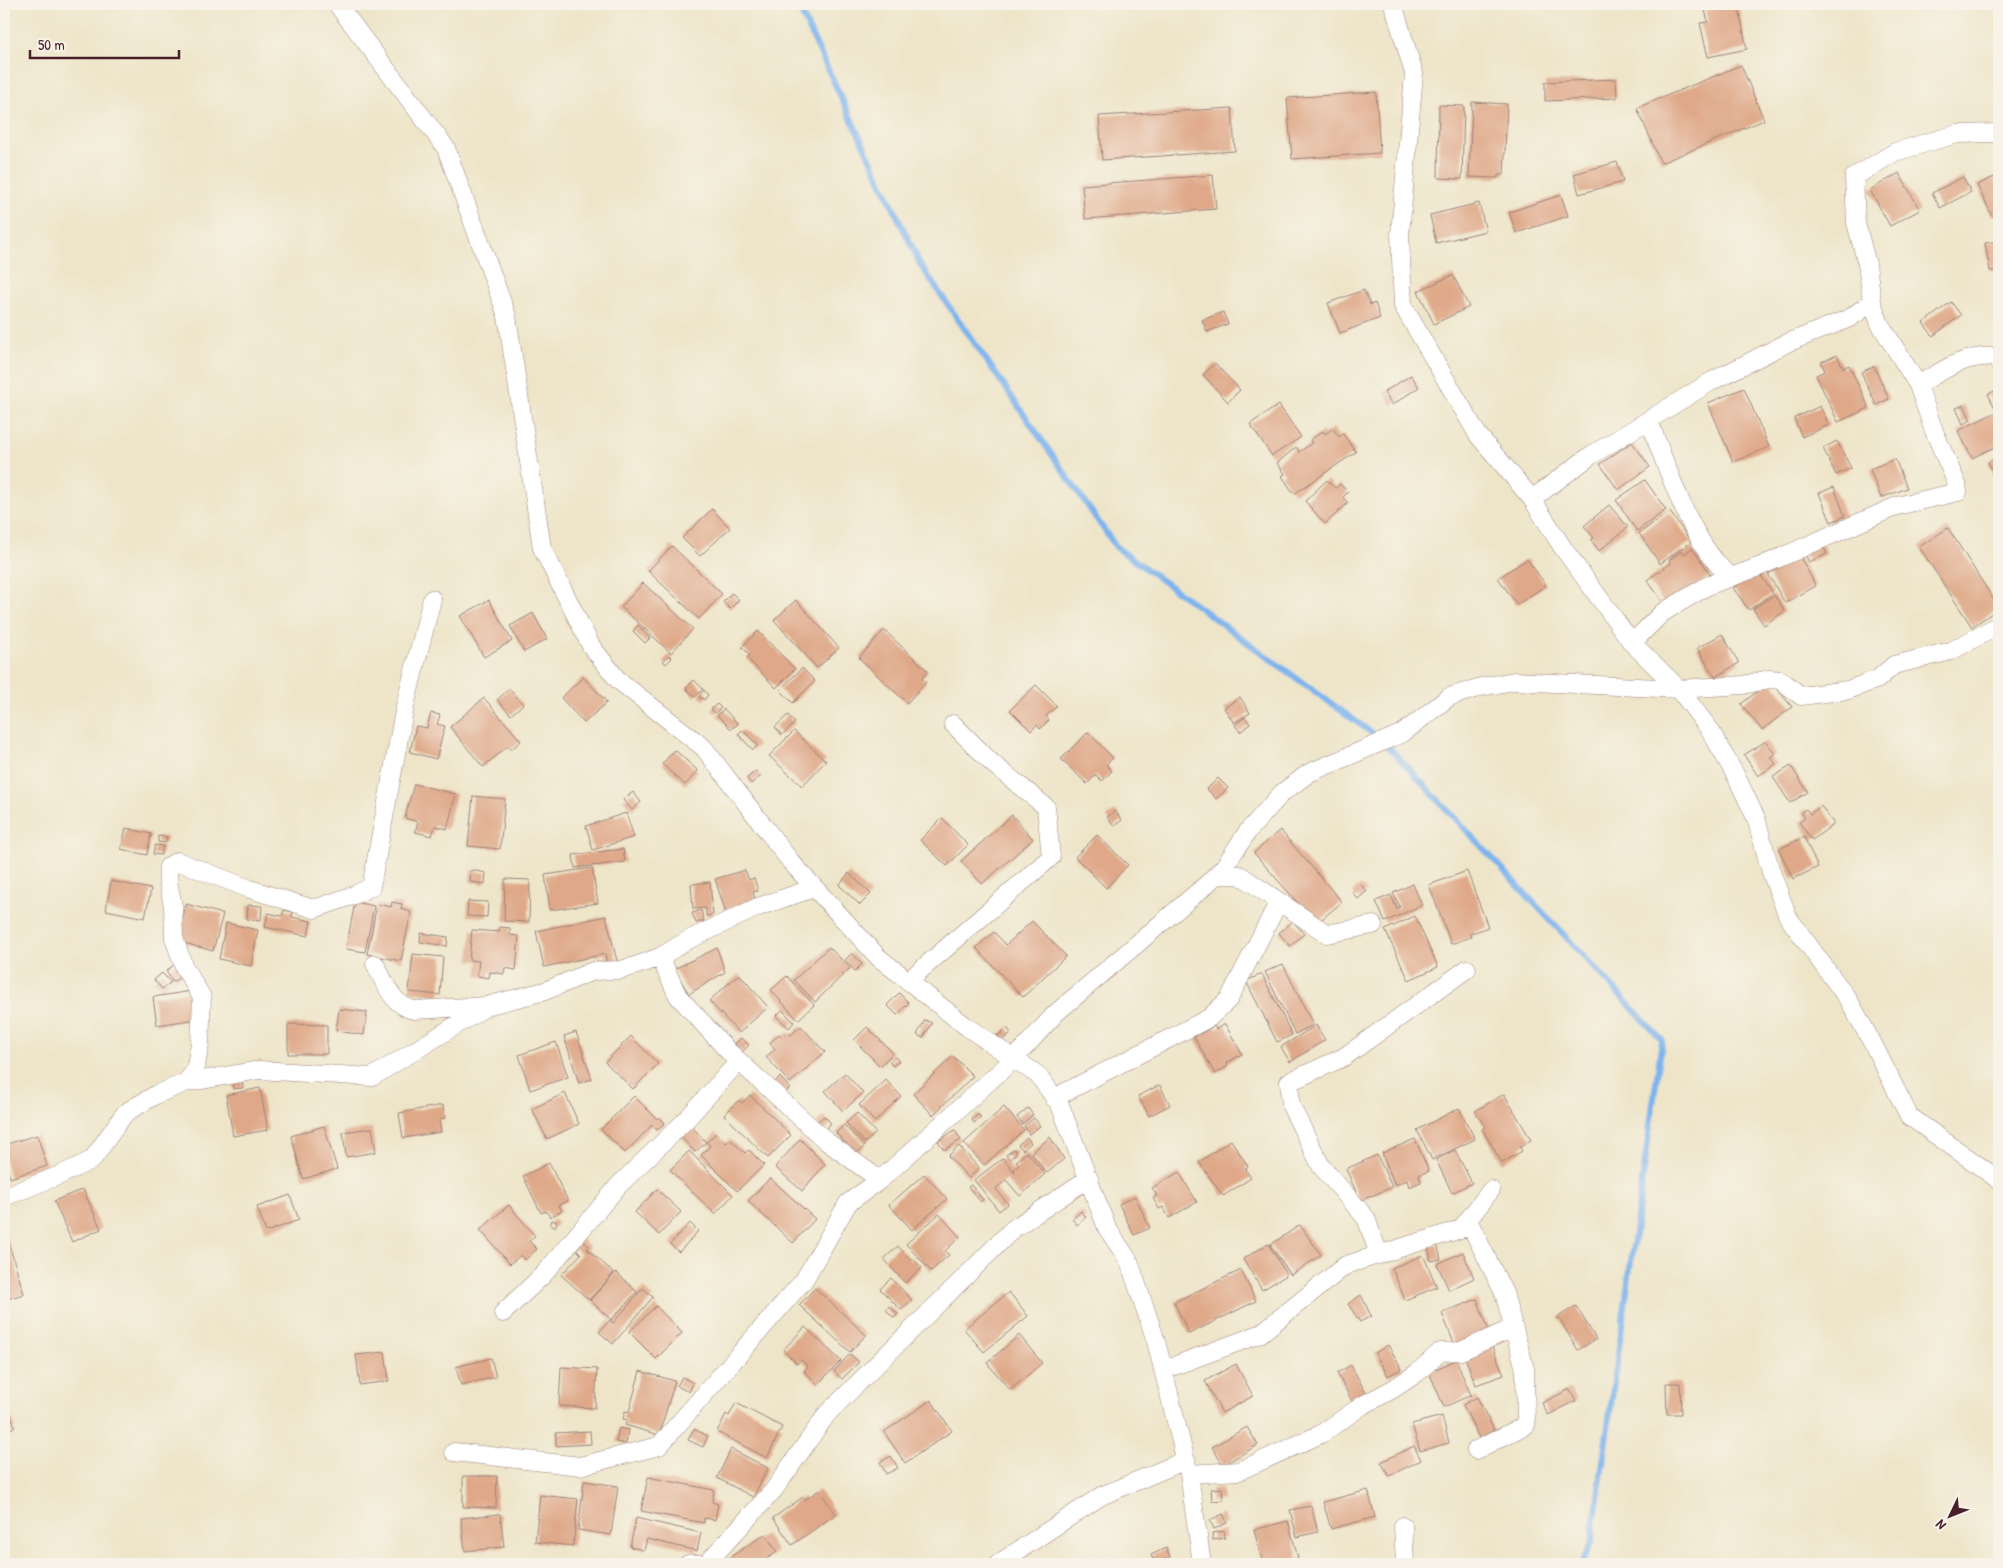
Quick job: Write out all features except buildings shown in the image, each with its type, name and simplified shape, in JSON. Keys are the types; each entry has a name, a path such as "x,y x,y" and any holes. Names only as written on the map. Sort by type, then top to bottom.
{"street":[{"path":"337,4 446,148 507,316 542,548 592,646 618,680 704,748 791,862 878,958 967,1027 1038,1075 1060,1105 1107,1228 1129,1261 1156,1341 1188,1467 1202,1564"},
{"path":"1394,7 1414,73 1400,234 1403,306 1478,435 1532,499 1562,548 1632,643 1679,689 1710,730 1756,818 1771,872 1788,917 1848,999 1874,1044 1909,1116 1999,1180"},
{"path":"1632,643 1662,613 1707,586 1760,566 1897,506 1958,492 1957,484 1934,431 1918,385 1880,324 1872,302 1867,264 1856,223 1854,178 1895,152 1957,134 1999,133"},
{"path":"1532,499 1590,456 1649,422 1712,381 1787,343 1850,318 1872,302"},
{"path":"1918,385 1950,366 1979,356 1995,357 1999,363"},
{"path":"1649,422 1677,492 1700,539 1716,566 1730,576"},
{"path":"184,1082 194,1071 200,1044 202,997 184,967 174,938 174,906 168,880 168,867 177,861 250,889 314,908 354,895 371,887 405,706 432,599"},
{"path":"454,1452 580,1466 659,1446 804,1280 848,1203 880,1180 1014,1059 1056,1013 1216,874 1248,831 1282,793 1309,773 1403,732 1450,697 1481,687 1514,681 1679,689 1743,685 1769,679 1781,680 1801,696 1848,690 1878,679 1894,665 1951,651 1999,625"},
{"path":"908,981 1051,857 1046,807 993,764 953,724"},
{"path":"1216,874 1240,875 1278,903 1327,934 1373,926"},
{"path":"375,964 396,1002 405,1008 414,1010 486,1006 545,991 593,971 621,970 660,957 688,940 758,907 814,888"},
{"path":"1054,1098 1209,1018 1229,999 1278,903"},
{"path":"660,957 678,996 738,1061 826,1141 880,1180"},
{"path":"1379,1255 1366,1218 1321,1166 1290,1106 1289,1082 1344,1057 1467,969"},
{"path":"4,1197 92,1160 125,1113 157,1094 184,1082 258,1070 372,1077 486,1006"},
{"path":"503,1313 544,1274 619,1186 684,1122 738,1061"},
{"path":"688,1564 706,1564 773,1491 827,1414 1013,1229 1089,1178"},
{"path":"1163,1370 1260,1334 1346,1265 1461,1229 1491,1190"},
{"path":"1468,1220 1504,1293 1525,1369 1526,1425 1476,1450"},
{"path":"998,1564 1101,1496 1188,1467 1239,1471 1312,1438 1417,1373 1440,1352 1461,1351 1513,1328"},
{"path":"1404,1526 1405,1564"}],"waterway":[{"path":"797,4 921,266 1116,547 1383,741 1662,1040 1592,1540 1582,1564"}]}
